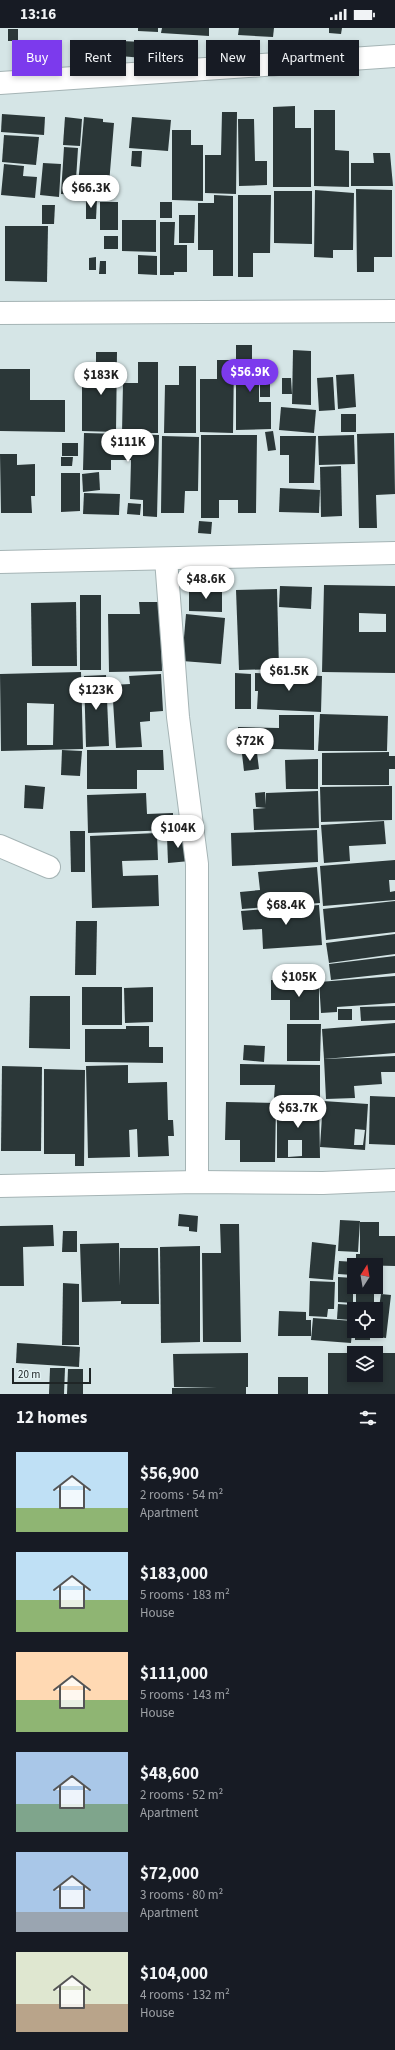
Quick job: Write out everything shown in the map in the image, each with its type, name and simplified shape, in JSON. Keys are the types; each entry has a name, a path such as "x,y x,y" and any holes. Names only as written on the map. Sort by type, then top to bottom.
{"street":[{"path":"0,83 395,56"},
{"path":"0,313 395,311"},
{"path":"0,562 395,553"},
{"path":"166,559 178,717 197,864 197,1182"},
{"path":"0,846 49,867"},
{"path":"0,1186 197,1182 323,1183 395,1180"}],"building":[{"path":"138,28 158,28 158,32 138,31"},
{"path":"162,28 209,28 209,36 161,33"},
{"path":"239,28 274,28 273,37 238,35"},
{"path":"329,28 342,28 341,34 329,33"},
{"path":"8,29 18,29 18,40 8,41"},
{"path":"126,41 134,42 134,57 126,57"},
{"path":"295,106 295,128 311,128 311,187 273,187 273,107"},
{"path":"314,110 335,110 335,150 349,151 349,187 314,186"},
{"path":"222,112 237,112 236,194 205,193 205,155 221,155"},
{"path":"2,114 45,117 44,135 1,132"},
{"path":"65,117 82,119 80,146 63,145"},
{"path":"84,117 103,119 103,122 114,123 109,184 97,183 97,186 78,185"},
{"path":"132,117 171,120 168,151 129,148"},
{"path":"238,119 254,119 255,161 267,161 267,185 239,186"},
{"path":"172,130 191,130 191,145 203,145 203,201 172,200"},
{"path":"4,135 39,137 36,165 2,162"},
{"path":"64,147 78,148 75,195 61,194"},
{"path":"132,151 142,151 141,167 131,166"},
{"path":"373,153 390,153 393,186 351,186 351,163 374,163"},
{"path":"43,163 61,164 59,197 40,195"},
{"path":"4,164 24,166 23,176 37,177 35,198 1,195"},
{"path":"356,189 392,190 392,257 374,257 374,272 357,272"},
{"path":"315,190 354,193 353,250 333,250 333,258 314,257"},
{"path":"274,191 312,191 312,244 274,243"},
{"path":"214,195 233,196 233,276 213,276 213,250 198,250 198,203 214,203"},
{"path":"238,195 271,195 270,253 253,253 253,277 238,277"},
{"path":"86,199 97,199 96,219 86,219"},
{"path":"100,202 118,202 118,230 100,230"},
{"path":"160,202 172,202 172,218 160,218"},
{"path":"42,205 55,205 54,224 42,224"},
{"path":"179,215 195,215 194,243 179,243"},
{"path":"122,220 156,220 156,252 122,251"},
{"path":"160,222 175,222 174,245 187,245 187,272 174,272 174,275 160,275"},
{"path":"5,226 48,226 47,282 5,281"},
{"path":"104,236 118,236 118,249 104,249"},
{"path":"138,255 157,256 157,275 138,274"},
{"path":"96,257 96,270 89,270 89,258"},
{"path":"100,261 106,261 106,274 99,274"},
{"path":"236,345 252,345 252,361 259,361 259,402 271,402 271,429 236,430"},
{"path":"293,350 311,351 311,405 292,404"},
{"path":"96,352 117,352 116,432 82,431 82,382 96,382"},
{"path":"217,360 234,360 233,433 200,432 200,379 217,379"},
{"path":"138,362 158,362 158,433 122,433 123,383 138,383"},
{"path":"179,366 196,366 196,433 164,433 165,385 179,385"},
{"path":"0,369 30,369 30,400 65,400 65,432 0,431"},
{"path":"260,369 270,369 270,397 260,397"},
{"path":"354,374 356,407 338,409 336,375"},
{"path":"333,377 335,410 319,411 317,378"},
{"path":"282,378 291,378 292,394 282,394"},
{"path":"281,407 316,410 314,433 279,430"},
{"path":"341,414 356,414 356,432 341,432"},
{"path":"273,431 276,450 268,451 265,432"},
{"path":"84,433 159,435 157,517 143,516 143,500 130,499 131,460 111,460 111,470 83,470"},
{"path":"394,433 395,494 376,495 377,528 359,528 357,434"},
{"path":"201,435 257,435 256,513 238,513 238,500 219,500 219,518 201,518"},
{"path":"354,435 355,464 319,465 318,436"},
{"path":"162,436 199,437 198,491 185,491 184,513 161,513"},
{"path":"280,436 316,436 314,483 289,483 289,455 280,455"},
{"path":"62,443 78,443 78,456 62,456"},
{"path":"0,454 17,454 17,465 35,464 35,496 31,496 32,513 1,513"},
{"path":"61,457 73,457 72,466 61,466"},
{"path":"341,466 342,516 321,517 320,467"},
{"path":"99,472 100,490 83,492 82,474"},
{"path":"61,473 80,473 80,511 61,512"},
{"path":"280,488 320,490 319,513 279,512"},
{"path":"84,493 120,494 119,515 83,514"},
{"path":"128,503 141,504 140,515 127,514"},
{"path":"199,521 212,522 211,534 198,533"},
{"path":"324,585 395,586 395,673 322,672","holes":["359,613 386,614 386,632 359,632"]},
{"path":"280,586 312,587 311,609 279,607"},
{"path":"189,587 222,588 222,612 189,611"},
{"path":"277,589 279,669 239,670 236,590"},
{"path":"80,595 101,595 101,670 80,670"},
{"path":"76,602 77,666 32,666 31,603"},
{"path":"139,602 160,602 162,671 109,672 108,614 140,614"},
{"path":"186,614 225,618 221,664 182,661"},
{"path":"81,672 83,749 1,751 0,674","holes":["27,703 54,704 53,745 27,745"]},
{"path":"235,673 251,674 251,709 235,709"},
{"path":"255,673 322,676 321,712 257,709 258,691 255,691"},
{"path":"161,674 163,711 150,712 150,721 140,722 142,747 116,748 112,685 130,684 129,676"},
{"path":"106,675 109,746 86,747 84,676"},
{"path":"320,714 388,716 387,751 318,751"},
{"path":"279,715 314,715 314,750 237,748 238,727 279,728"},
{"path":"62,750 82,751 80,776 61,775"},
{"path":"87,750 163,750 164,770 137,770 137,789 87,789"},
{"path":"389,752 389,756 395,756 395,769 389,769 389,785 322,785 322,753"},
{"path":"257,753 259,769 244,771 242,754"},
{"path":"318,759 318,789 286,789 285,760"},
{"path":"25,785 45,787 43,809 24,808"},
{"path":"392,786 392,820 321,822 320,787"},
{"path":"318,791 319,828 254,830 253,809 266,808 256,807 255,793 265,792 266,805 266,793"},
{"path":"146,793 147,814 173,813 173,830 88,833 87,795"},
{"path":"384,821 386,844 349,846 350,861 324,863 321,825"},
{"path":"317,830 318,862 232,866 231,833"},
{"path":"70,831 85,831 85,872 71,872"},
{"path":"157,833 158,860 122,861 123,876 158,875 159,906 92,908 90,836"},
{"path":"189,836 190,861 168,863 167,837"},
{"path":"395,860 395,880 389,880 390,892 395,891 395,900 323,906 320,866"},
{"path":"317,867 320,903 242,909 240,892 260,890 258,872"},
{"path":"395,901 395,932 326,940 323,909"},
{"path":"319,905 322,945 263,949 262,929 243,930 241,911"},
{"path":"76,921 97,921 96,975 75,975"},
{"path":"395,934 395,954 329,963 326,943"},
{"path":"395,956 395,973 331,980 329,964"},
{"path":"395,976 395,1003 337,1007 337,1012 321,1013 319,982"},
{"path":"271,980 319,980 319,1020 290,1020 290,1000 271,1000"},
{"path":"82,987 122,987 122,1025 82,1025"},
{"path":"153,987 153,1022 125,1023 124,988"},
{"path":"30,996 70,996 70,1049 29,1048"},
{"path":"395,1006 395,1020 361,1021 360,1007"},
{"path":"338,1009 352,1009 352,1020 338,1020"},
{"path":"395,1023 395,1053 324,1059 322,1029"},
{"path":"287,1024 321,1024 320,1061 287,1061"},
{"path":"126,1026 149,1026 149,1047 163,1047 163,1063 85,1062 85,1029 126,1029"},
{"path":"244,1045 265,1046 264,1062 243,1060"},
{"path":"395,1056 395,1072 381,1072 382,1084 354,1086 355,1098 326,1099 324,1059"},
{"path":"240,1064 320,1065 320,1099 274,1098 275,1085 240,1085"},
{"path":"128,1065 128,1083 167,1082 168,1120 173,1120 174,1136 168,1136 169,1156 138,1157 137,1129 129,1130 130,1157 88,1158 86,1066"},
{"path":"2,1066 42,1067 41,1151 1,1151"},
{"path":"44,1069 85,1070 84,1166 75,1166 75,1154 44,1154"},
{"path":"370,1096 395,1097 395,1145 369,1144"},
{"path":"277,1100 319,1100 320,1158 277,1158","holes":["288,1140 302,1140 302,1156 288,1157"]},
{"path":"323,1101 368,1104 365,1150 320,1147","holes":["355,1129 365,1130 363,1145 354,1145"]},
{"path":"226,1102 276,1103 275,1162 240,1162 240,1140 225,1140"},
{"path":"179,1214 198,1216 197,1232 189,1231 189,1227 178,1226"},
{"path":"340,1220 360,1221 358,1252 338,1251"},
{"path":"360,1222 379,1222 379,1236 395,1236 395,1266 383,1266 383,1258 356,1258 356,1254 360,1254"},
{"path":"220,1224 239,1224 241,1342 203,1342 202,1253 221,1253"},
{"path":"53,1225 54,1246 23,1247 24,1286 0,1286 0,1226"},
{"path":"63,1231 77,1231 77,1252 62,1252"},
{"path":"312,1242 336,1245 333,1280 309,1278"},
{"path":"119,1243 120,1286 120,1248 158,1248 159,1304 121,1304 121,1301 82,1302 80,1244"},
{"path":"200,1246 200,1342 161,1343 160,1247"},
{"path":"339,1261 347,1262 347,1275 338,1274"},
{"path":"338,1277 347,1278 347,1294 353,1294 353,1302 338,1302"},
{"path":"310,1281 335,1282 334,1309 328,1309 327,1317 309,1316"},
{"path":"63,1283 79,1284 79,1345 62,1345"},
{"path":"356,1294 374,1294 374,1302 356,1302"},
{"path":"381,1294 391,1295 386,1338 383,1338 383,1302 380,1302"},
{"path":"338,1304 347,1305 347,1320 337,1319"},
{"path":"279,1311 306,1312 306,1320 311,1320 311,1336 278,1336"},
{"path":"313,1318 347,1321 347,1338 351,1338 351,1343 311,1340"},
{"path":"355,1338 370,1338 370,1340 355,1340"},
{"path":"17,1343 80,1347 79,1367 16,1363"},
{"path":"248,1353 248,1387 246,1387 246,1394 172,1394 172,1388 217,1388 174,1387 173,1354"},
{"path":"328,1353 347,1353 347,1382 383,1382 383,1353 395,1353 395,1394 328,1394"},
{"path":"50,1368 65,1368 64,1394 49,1394"},
{"path":"68,1369 83,1369 83,1394 67,1394"},
{"path":"278,1377 308,1377 308,1394 278,1394"}]}
